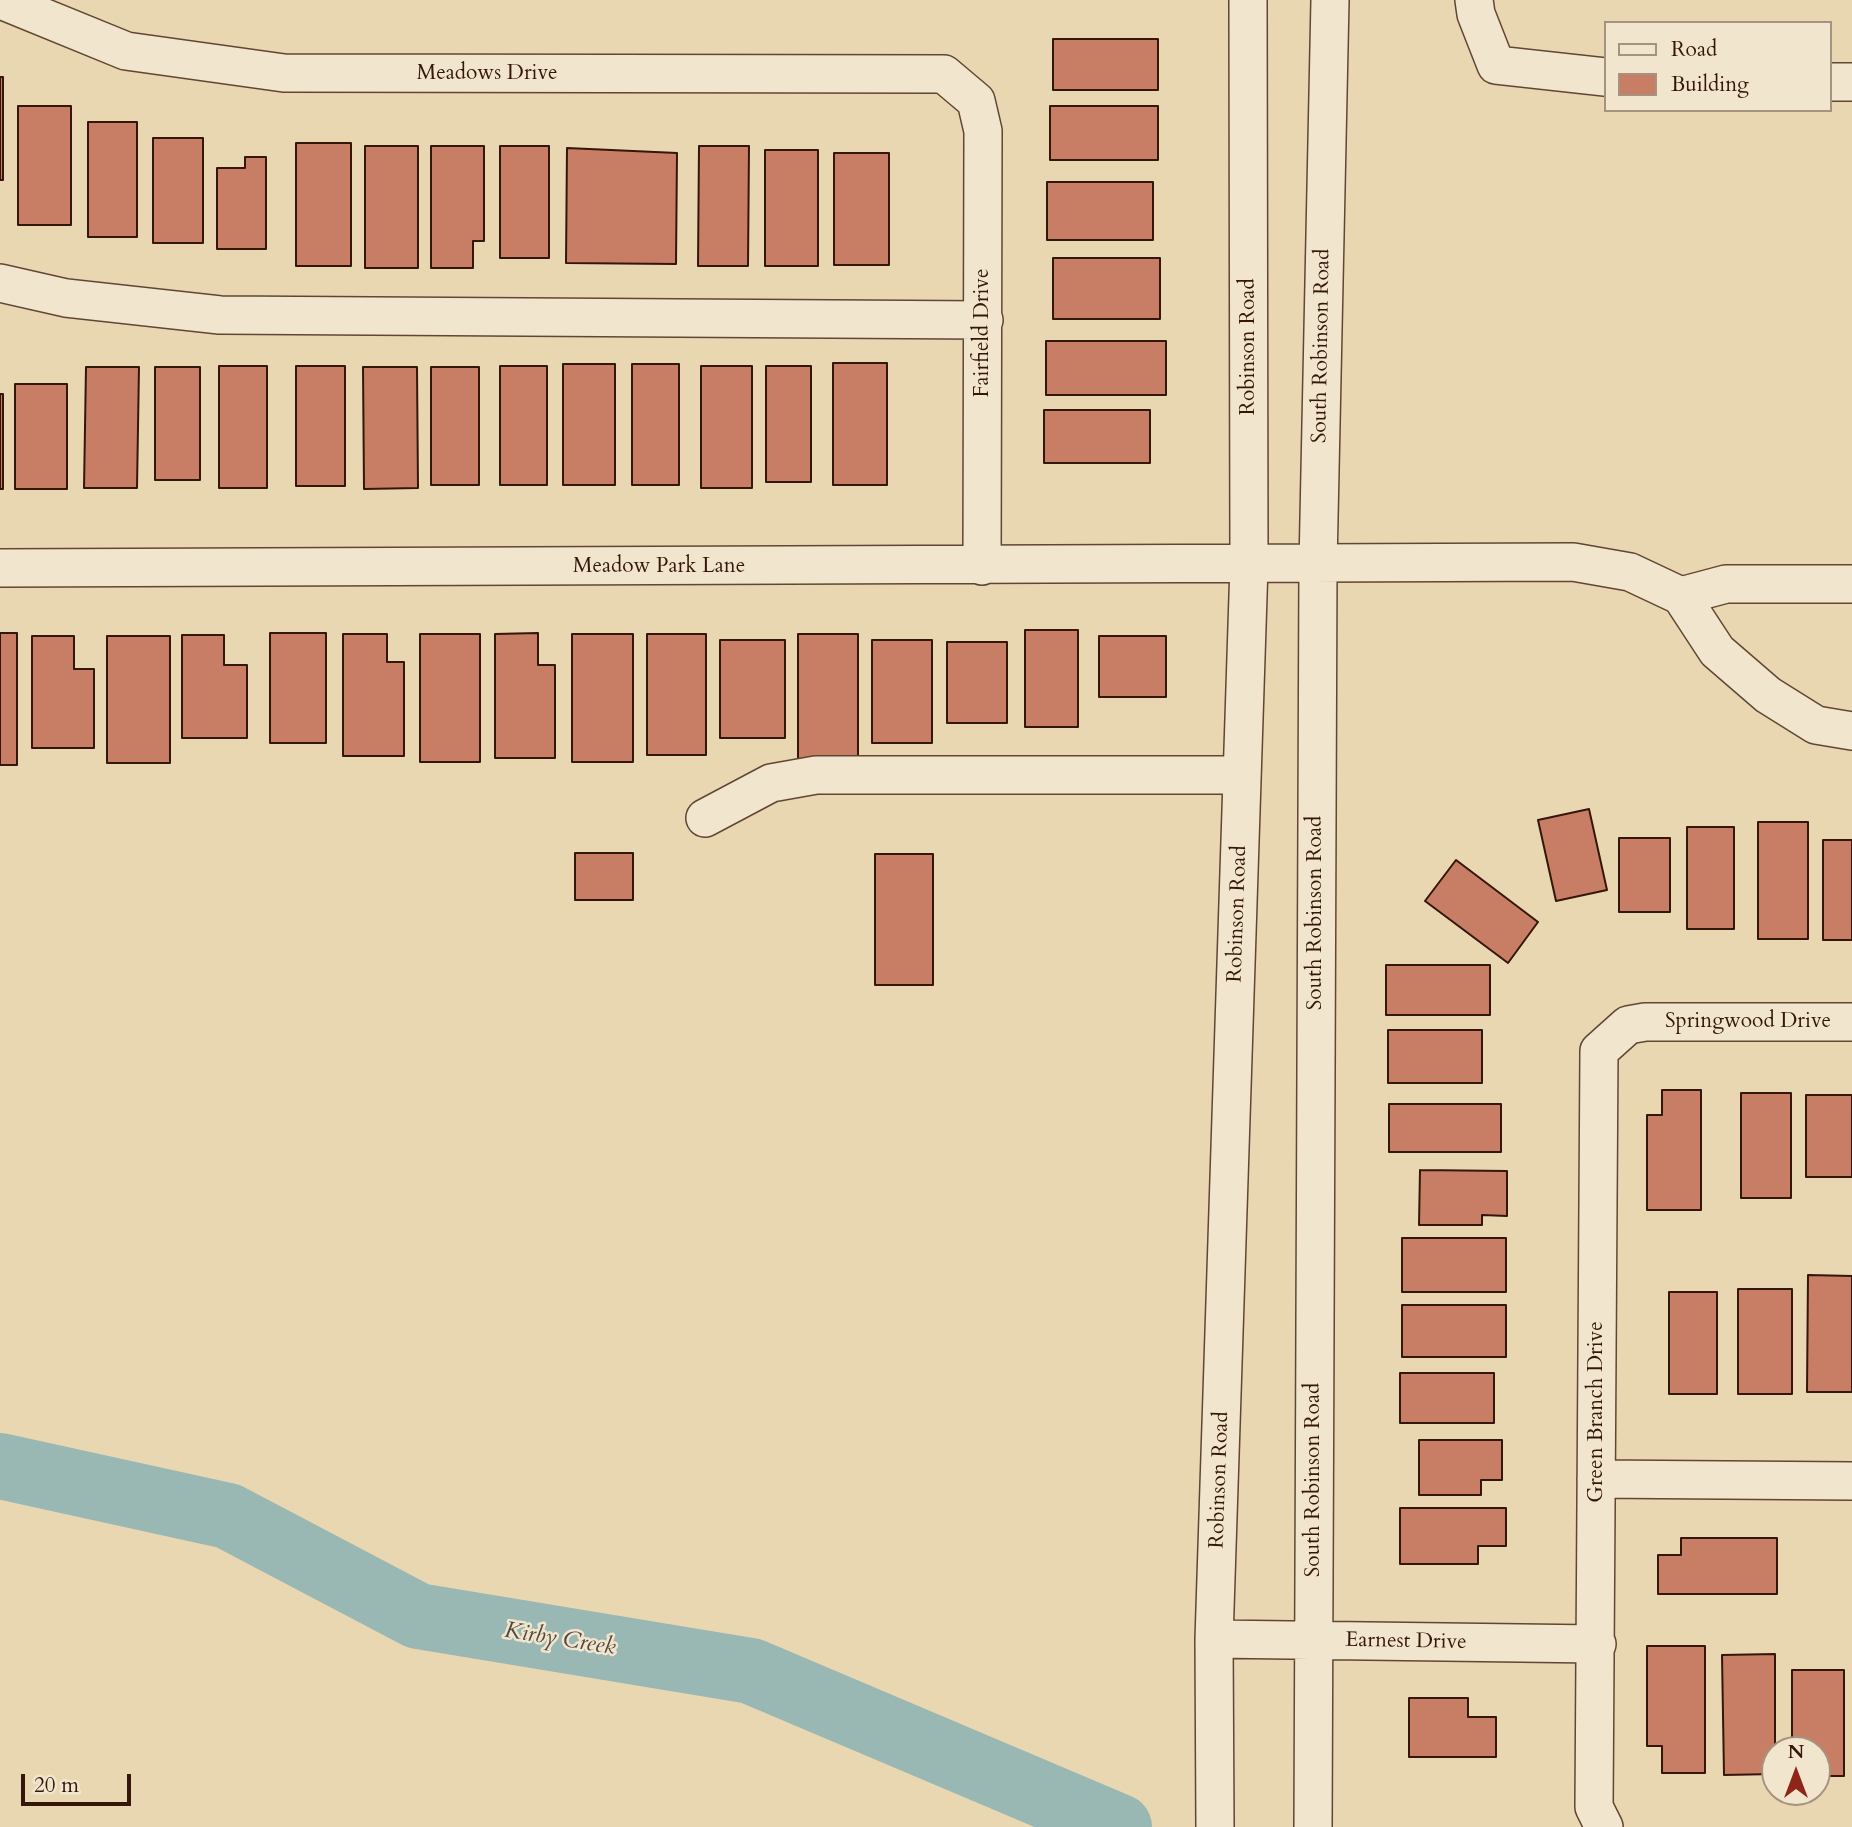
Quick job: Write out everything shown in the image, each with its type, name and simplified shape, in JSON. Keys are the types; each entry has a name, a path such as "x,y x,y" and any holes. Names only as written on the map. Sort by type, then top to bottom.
{"street":[{"name":"Meadows Drive","path":"1,0 73,15 126,51 284,73 944,74 976,101"},
{"name":"Robinson Road","path":"1215,1827 1214,1639 1249,565 1248,0"},
{"name":"South Robinson Road","path":"1313,1810 1318,565 1330,0"},
{"path":"1474,0 1476,14 1496,65 1604,76"},
{"path":"1831,82 1852,82"},
{"name":"Fairfield Drive","path":"976,101 983,131 982,566"},
{"path":"0,283 66,298 220,315 984,320"},
{"name":"Meadow Park Lane","path":"0,568 1573,562 1630,572 1681,596"},
{"path":"1852,584 1726,584 1681,596 1717,651 1768,695 1816,726 1852,731"},
{"path":"705,818 771,783 816,775 1242,775"},
{"name":"Springwood Drive","path":"1645,1022 1852,1022"},
{"name":"Green Branch Drive","path":"1604,1827 1594,1807 1599,1051 1628,1025 1645,1022"},
{"path":"1596,1479 1852,1481"},
{"name":"Earnest Drive","path":"1214,1639 1597,1644"}],"building":[{"path":"1053,39 1158,39 1158,90 1053,90"},
{"path":"0,77 3,77 3,180 0,180"},
{"path":"18,106 71,106 71,225 18,225"},
{"path":"1050,106 1158,106 1158,160 1050,160"},
{"path":"88,122 137,122 137,237 88,237"},
{"path":"153,138 203,138 203,243 153,243"},
{"path":"296,143 351,143 351,266 296,266"},
{"path":"365,146 418,146 418,268 365,268"},
{"path":"431,146 484,146 484,241 473,241 473,268 431,268"},
{"path":"500,146 549,146 549,258 500,258"},
{"path":"699,146 749,146 748,266 698,266"},
{"path":"567,148 677,153 676,264 566,263"},
{"path":"765,150 818,150 818,266 765,266"},
{"path":"834,153 889,153 889,265 834,265"},
{"path":"245,157 266,157 266,249 217,249 217,168 245,168"},
{"path":"1047,182 1153,182 1153,240 1047,240"},
{"path":"1053,258 1160,258 1160,319 1053,319"},
{"path":"1046,341 1166,341 1166,395 1046,395"},
{"path":"833,363 887,363 887,485 833,485"},
{"path":"563,364 615,364 615,485 563,485"},
{"path":"632,364 679,364 679,485 632,485"},
{"path":"219,366 267,366 267,488 219,488"},
{"path":"296,366 345,366 345,486 296,486"},
{"path":"500,366 547,366 547,485 500,485"},
{"path":"701,366 752,366 752,488 701,488"},
{"path":"766,366 811,366 811,482 766,482"},
{"path":"86,367 139,367 137,488 84,488"},
{"path":"155,367 200,367 200,480 155,480"},
{"path":"363,367 417,367 418,488 364,489"},
{"path":"431,367 479,367 479,485 431,485"},
{"path":"15,384 67,384 67,489 15,489"},
{"path":"0,394 3,394 3,489 0,489"},
{"path":"1044,410 1150,410 1150,463 1044,463"},
{"path":"1025,630 1078,630 1078,727 1025,727"},
{"path":"0,633 17,633 17,765 0,765"},
{"path":"270,633 326,633 326,743 270,743"},
{"path":"538,633 538,665 555,665 555,758 495,758 495,634"},
{"path":"343,634 387,634 387,662 404,662 404,756 343,756"},
{"path":"420,634 480,634 480,762 420,762"},
{"path":"572,634 633,634 633,762 572,762"},
{"path":"647,634 706,634 706,755 647,755"},
{"path":"798,634 858,634 858,762 798,762"},
{"path":"182,635 224,635 224,665 247,665 247,738 182,738"},
{"path":"32,636 74,636 74,669 94,669 94,748 32,748"},
{"path":"107,636 170,636 170,763 107,763"},
{"path":"1099,636 1166,636 1166,697 1099,697"},
{"path":"720,640 785,640 785,738 720,738"},
{"path":"872,640 932,640 932,743 872,743"},
{"path":"947,642 1007,642 1007,723 947,723"},
{"path":"1589,809 1607,890 1556,901 1538,820"},
{"path":"1758,822 1808,822 1808,939 1758,939"},
{"path":"1687,827 1734,827 1734,929 1687,929"},
{"path":"1619,838 1670,838 1670,912 1619,912"},
{"path":"1823,840 1852,840 1852,940 1823,940"},
{"path":"575,853 633,853 633,900 575,900"},
{"path":"875,854 933,854 933,985 875,985"},
{"path":"1456,860 1538,922 1508,963 1425,901"},
{"path":"1386,965 1490,965 1490,1015 1386,1015"},
{"path":"1388,1030 1482,1030 1482,1083 1388,1083"},
{"path":"1662,1090 1701,1090 1701,1210 1647,1210 1647,1115 1662,1115"},
{"path":"1741,1093 1791,1093 1791,1198 1741,1198"},
{"path":"1806,1095 1852,1095 1852,1177 1806,1177"},
{"path":"1389,1104 1501,1104 1501,1152 1389,1152"},
{"path":"1420,1170 1507,1171 1507,1216 1482,1215 1482,1225 1419,1225"},
{"path":"1402,1238 1506,1238 1506,1292 1402,1292"},
{"path":"1808,1275 1852,1276 1852,1392 1807,1392"},
{"path":"1738,1289 1792,1289 1792,1394 1738,1394"},
{"path":"1669,1292 1717,1292 1717,1394 1669,1394"},
{"path":"1402,1305 1506,1305 1506,1357 1402,1357"},
{"path":"1400,1373 1494,1373 1494,1423 1400,1423"},
{"path":"1419,1440 1502,1440 1502,1480 1481,1480 1481,1495 1419,1495"},
{"path":"1400,1508 1506,1508 1506,1546 1478,1546 1478,1564 1400,1564"},
{"path":"1681,1538 1777,1538 1777,1594 1658,1594 1658,1555 1681,1555"},
{"path":"1647,1646 1705,1646 1705,1773 1662,1773 1662,1746 1647,1746"},
{"path":"1775,1654 1775,1736 1761,1736 1761,1774 1724,1775 1722,1655"},
{"path":"1792,1670 1844,1670 1844,1776 1831,1776 1831,1736 1792,1736"},
{"path":"1409,1698 1468,1698 1468,1717 1496,1717 1496,1757 1409,1757"}],"waterway":[{"name":"Kirby Creek","path":"0,1466 228,1516 418,1616 751,1671 1119,1827"}]}
